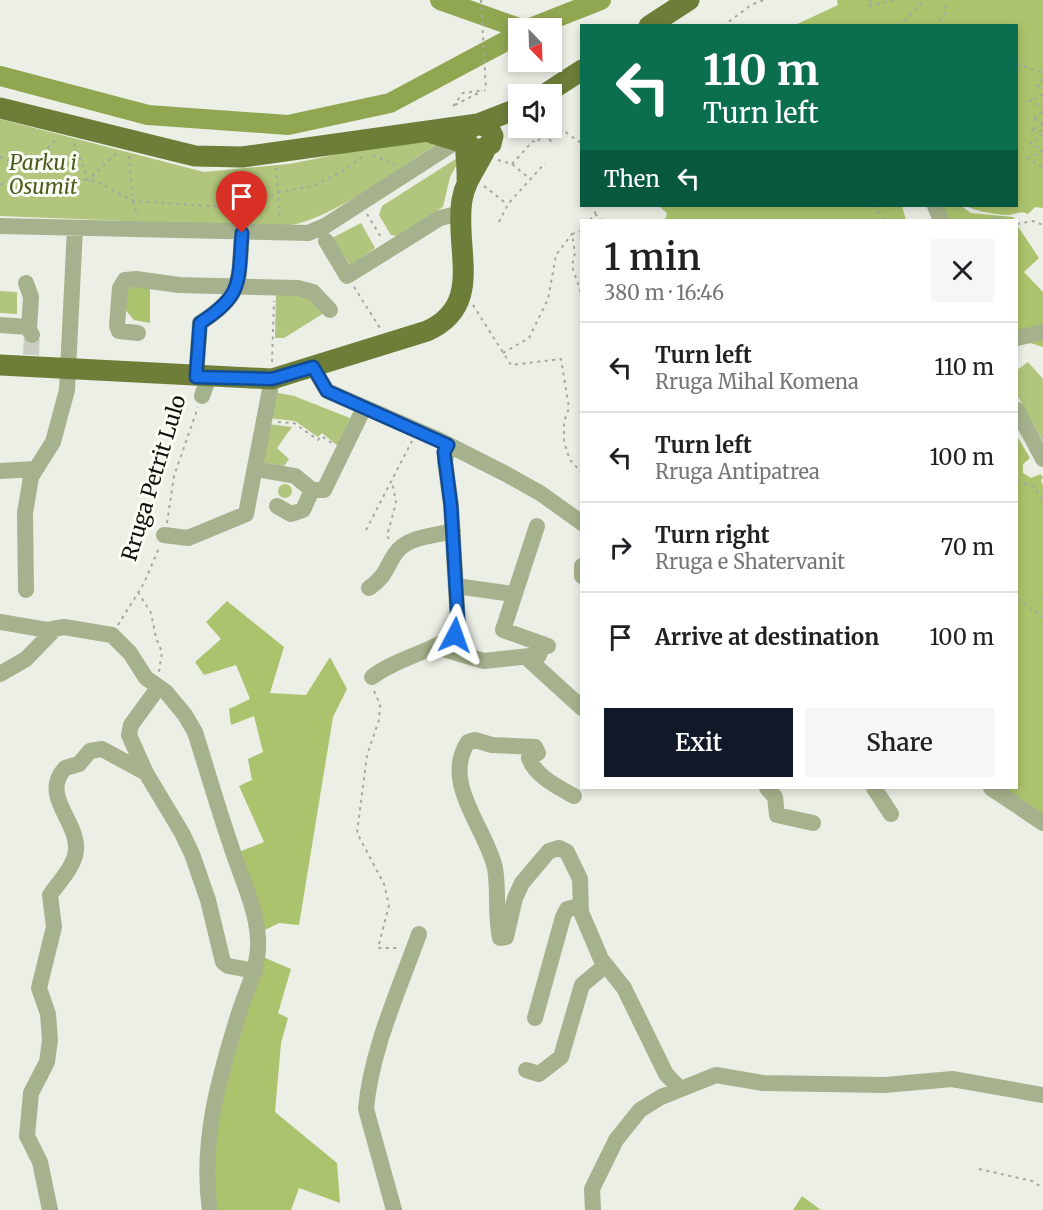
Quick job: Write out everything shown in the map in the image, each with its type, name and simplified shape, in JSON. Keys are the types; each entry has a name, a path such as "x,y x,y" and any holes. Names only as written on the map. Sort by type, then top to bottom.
{"main road":[{"path":"653,24 689,0"},
{"path":"560,84 580,71"},
{"path":"0,108 195,156 242,157 423,130 469,145 508,122"},
{"path":"0,365 30,361 67,369 203,383 272,379 390,343 443,323 456,310 462,293 461,213 467,180 469,145 467,130 508,112"}],"street":[{"path":"0,226 280,234 315,230 411,172 469,145"},
{"path":"326,241 347,276 440,218 461,213"},
{"path":"26,590 25,513 31,477 53,442 67,390 75,228"},
{"path":"203,383 200,323 223,309 238,287 242,233"},
{"path":"138,333 119,331 117,326 120,288 125,280 313,292 330,310"},
{"path":"0,325 20,325 30,332 32,304 26,283"},
{"path":"1018,338 1043,332"},
{"path":"313,367 327,391 448,445 525,484 580,523"},
{"path":"164,535 188,538 246,514 272,379"},
{"path":"256,469 295,476 312,490 324,490 364,408"},
{"path":"1018,412 1043,459"},
{"path":"372,677 396,663 436,647 455,635 458,623 453,531 445,461 448,445"},
{"path":"0,471 35,469"},
{"path":"278,506 291,514 303,510 312,490"},
{"path":"436,647 484,662 539,656 545,645 503,630 537,526"},
{"path":"369,588 383,579 395,554 403,545 417,538 453,531"},
{"path":"456,586 513,594"},
{"path":"0,622 48,630 64,627 112,635 130,653 146,678 166,692 185,715 195,732 242,875 258,938 255,971 220,1079 207,1145 207,1188 210,1210"},
{"path":"0,674 26,659 56,628"},
{"path":"526,657 580,706"},
{"path":"158,688 129,730 132,744 192,854 208,900 223,962 228,966 255,971"},
{"path":"573,796 551,782 534,767 530,758 538,753 535,747 492,745 476,740 468,742 460,757 459,780 479,831 488,843 495,872 500,938 505,939 507,935 515,898 522,883 545,855 554,849 567,852 575,863 580,879 580,906 584,920 606,965 624,988 666,1074 680,1089"},
{"path":"50,1210 40,1162 27,1136 31,1093 47,1062 50,1040 48,1014 39,988 54,927 50,895 71,865 76,851 72,825 56,797 55,784 65,768 79,764 90,751 102,749 146,773"},
{"path":"768,789 775,797 777,815 813,823"},
{"path":"875,789 891,814"},
{"path":"992,789 1043,823"},
{"path":"535,1018 563,917 567,909 580,906"},
{"path":"394,1210 366,1109 367,1093 383,1036 419,934"},
{"path":"526,1070 539,1074 558,1062 582,985 606,965"},
{"path":"593,1210 592,1189 616,1140 639,1110 680,1089 716,1075 763,1083 874,1085 952,1079 1043,1095"}],"path":[{"path":"481,0 486,90"},
{"path":"749,0 751,5"},
{"path":"726,24 751,5 764,0"},
{"path":"871,0 868,6 896,0"},
{"path":"900,24 924,0"},
{"path":"936,24 944,16 947,0"},
{"path":"1018,63 1043,73"},
{"path":"1043,79 1038,85 1043,90"},
{"path":"486,90 477,94 453,106 463,93 486,90"},
{"path":"1043,94 1029,100 1043,110 1032,118 1043,124"},
{"path":"1043,124 1030,130 1043,133"},
{"path":"0,157 27,170 67,126 88,180"},
{"path":"512,164 533,141 535,143 545,135 551,141 563,130 580,141"},
{"path":"1043,133 1030,143 1043,150"},
{"path":"88,180 108,164 128,141"},
{"path":"128,141 133,201 142,230"},
{"path":"469,145 512,164 530,178"},
{"path":"1043,150 1028,158 1043,168"},
{"path":"0,184 11,185 28,195 58,181 88,180 96,181 133,201 242,208 280,192 313,186 341,172 366,152 411,172"},
{"path":"274,153 280,192 280,234"},
{"path":"242,157 242,233"},
{"path":"499,222 508,204 545,164"},
{"path":"467,180 488,187 491,192 508,204"},
{"path":"360,204 389,250"},
{"path":"591,219 595,214 596,207"},
{"path":"874,207 884,219"},
{"path":"595,214 601,219"},
{"path":"1018,224 1033,221 1043,225"},
{"path":"503,354 529,338 548,299 556,255 572,234 580,232"},
{"path":"572,234 575,253 572,266 580,290"},
{"path":"347,276 390,343"},
{"path":"272,379 275,288"},
{"path":"462,293 469,296 511,364 561,359 569,408 564,422 564,442 570,460 580,471"},
{"name":"Rruga Petrit Lulo","path":"116,628 144,583 164,535 174,476 203,383"},
{"path":"264,420 294,423 318,440 321,436 344,452"},
{"path":"366,530 417,431"},
{"path":"392,481 396,503 387,536 393,543 388,552 395,554"},
{"path":"1018,481 1035,487 1043,503"},
{"name":"Rruga Petrit Lulo","path":"138,591 151,612 156,638 162,652 158,688"},
{"path":"1018,599 1043,617"},
{"path":"372,677 372,688 380,704 379,720 367,755 357,833 384,884 389,905 378,948 398,948 419,934"},
{"path":"979,1169 1032,1181 1043,1188"}],"green space":[{"path":"837,0 1043,0 1043,208 1035,207 1028,214 1004,215 968,207 1018,207 1018,24 797,24 838,5"},
{"name":"Parku i Osumit","path":"0,119 204,172 289,164 430,136 436,145 340,206 299,223 280,227 0,216"},
{"path":"462,155 450,177 443,207 397,236 391,235 379,215 382,206"},
{"path":"660,207 902,207 906,219 665,219 667,213"},
{"path":"938,207 962,207 971,213 1014,219 944,219"},
{"path":"361,223 375,248 351,266 332,238"},
{"path":"1018,226 1039,258 1024,272 1043,292 1043,347 1018,339"},
{"path":"150,283 150,323 134,320 123,307 125,292 132,284"},
{"path":"0,291 17,292 17,314 0,313"},
{"path":"276,293 306,294 324,313 284,338 275,338"},
{"path":"1028,362 1043,379 1043,441 1018,397 1018,369"},
{"path":"274,392 294,396 350,418 338,446 322,433 318,437 295,421 268,418"},
{"path":"268,424 292,427 277,448 289,459 284,466 261,462"},
{"path":"1018,438 1030,458 1023,464 1023,473 1031,478 1041,474 1043,478 1041,480 1043,486 1043,818 999,789 1018,789"},
{"path":"282,484 288,484 292,491 288,498 282,498 278,494 278,488"},
{"path":"227,601 284,647 270,693 306,695 330,657 347,689 333,717 299,925 279,923 261,932 236,853 264,842 239,786 252,780 248,759 263,752 254,716 231,725 229,709 250,699 236,665 204,675 195,662 221,639 206,622"},
{"path":"263,957 291,969 278,1013 288,1018 281,1043 275,1112 337,1163 340,1203 299,1188 291,1210 216,1210 211,1143 231,1051"},
{"path":"802,1196 821,1210 793,1210"}],"waterway":[{"path":"440,0 508,24"},
{"path":"555,18 601,0"},
{"path":"0,76 148,115 288,125 390,103 508,40"}],"tunnel":[{"path":"31,355 32,335"}],"route":[{"path":"242,233 238,287 223,309 200,323 196,377 272,379 313,367 321,385 327,391 448,445 444,452 453,531 458,623 455,635"}]}
